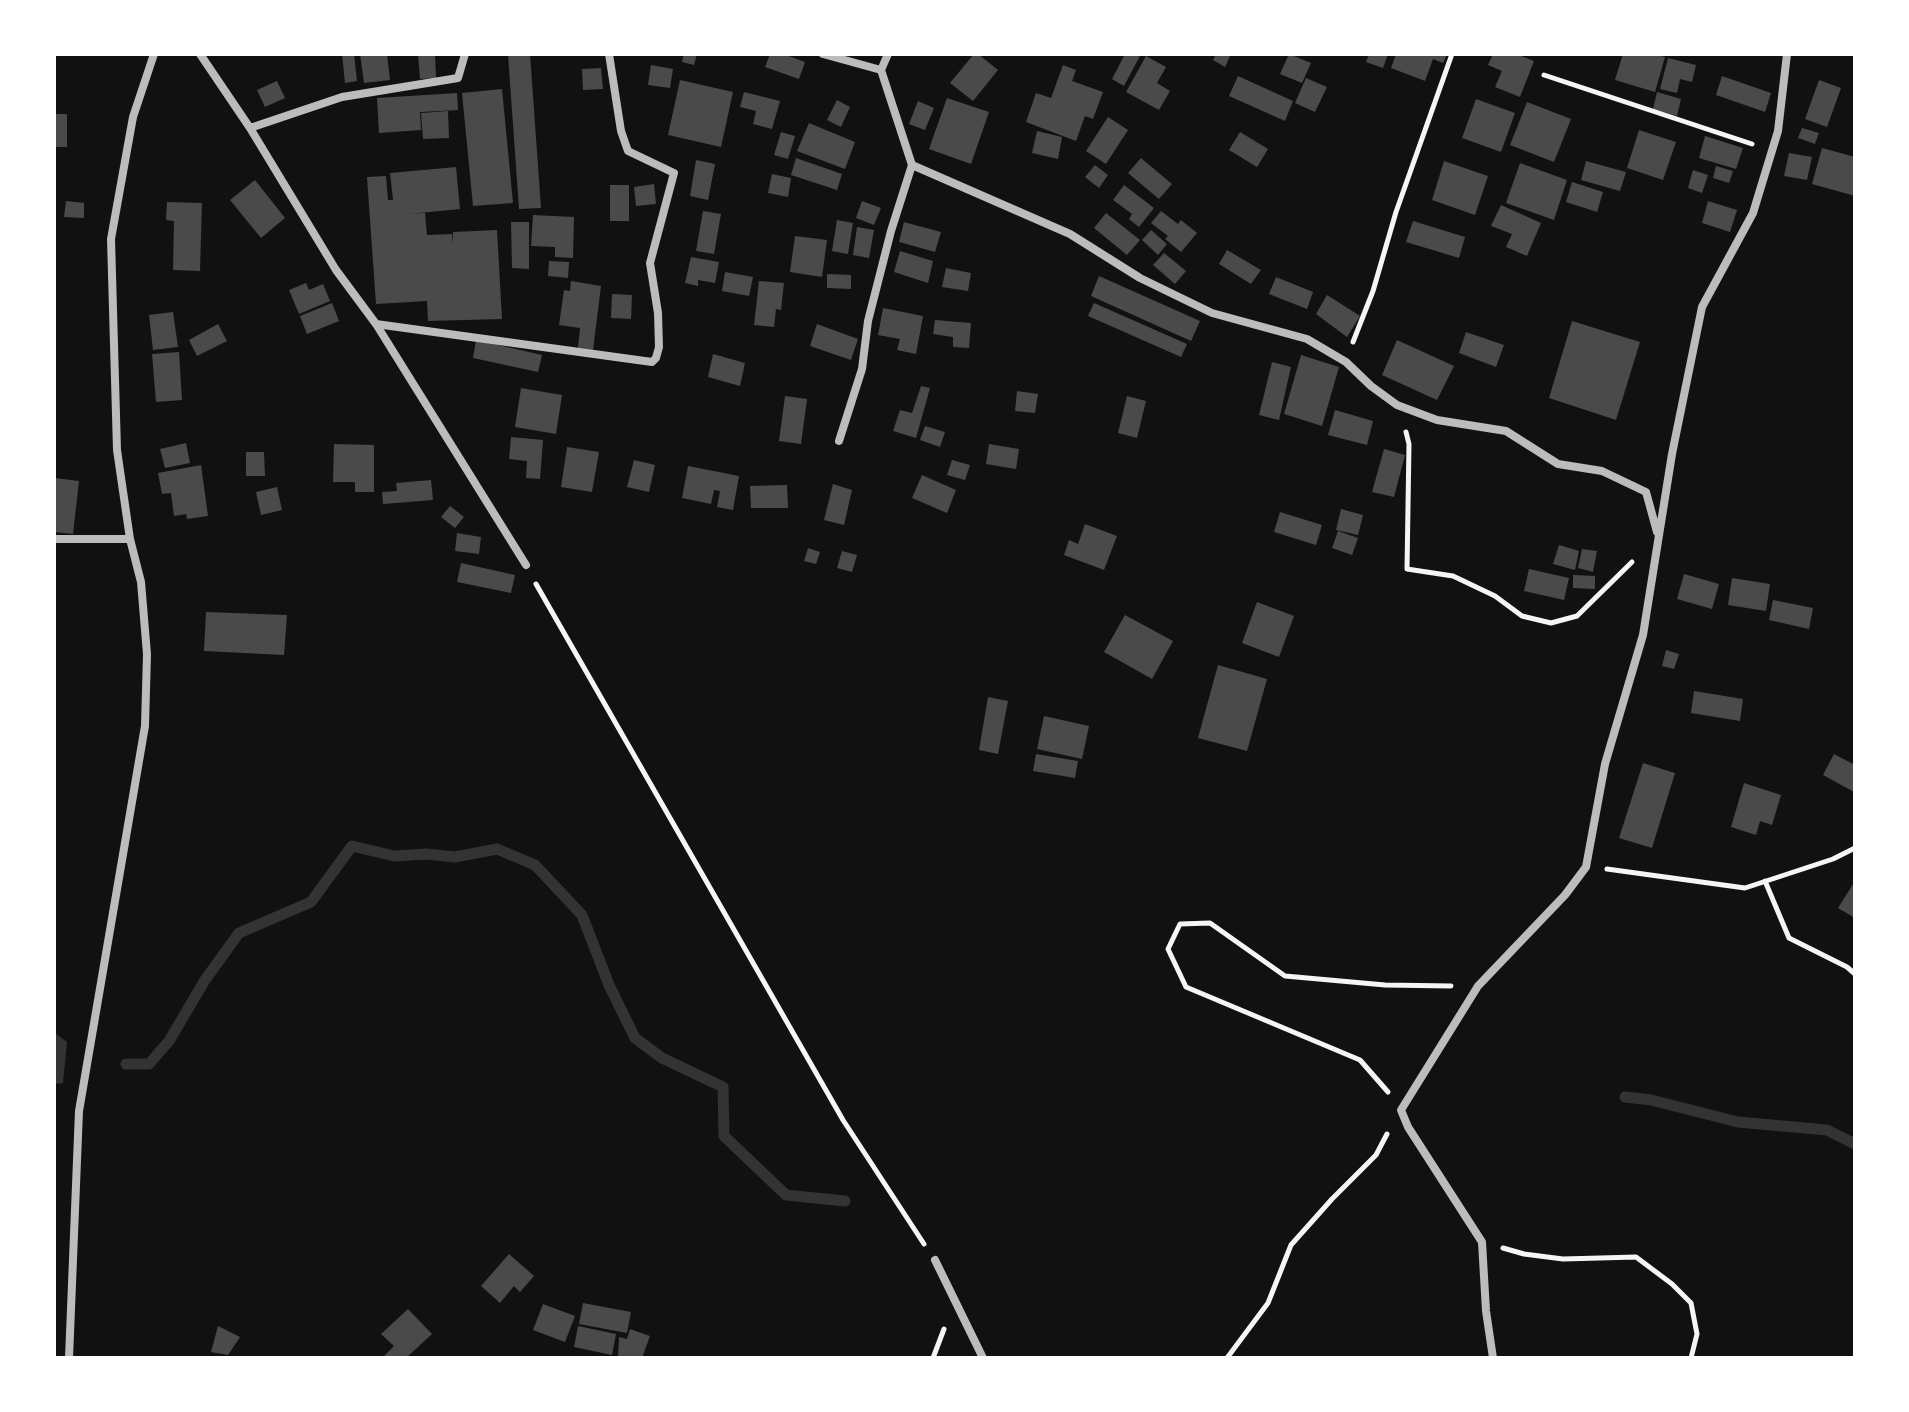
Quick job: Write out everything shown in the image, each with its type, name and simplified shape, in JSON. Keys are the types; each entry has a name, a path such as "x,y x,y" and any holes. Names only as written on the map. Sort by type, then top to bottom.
{"street":[{"path":"69,1358 79,1111 145,726 147,654 141,582 130,539 117,450 111,239 133,117 154,54"},
{"path":"200,54 250,128 336,270 376,324 526,565"},
{"path":"250,128 342,97 458,78 465,54"},
{"path":"376,324 652,362 656,358 659,347 658,313 650,263 674,173 628,151 621,131 609,54"},
{"path":"823,54 881,70"},
{"path":"839,441 862,369 868,321 912,165 881,70 888,54"},
{"path":"1493,1358 1486,1311 1482,1242 1408,1127 1401,1110 1478,986 1565,895 1586,867 1605,764 1643,635 1658,536 1702,307 1753,213 1778,131 1787,54"},
{"path":"912,165 1070,234 1140,278 1212,313 1307,339 1346,362 1397,405 1437,420 1506,431 1558,464 1602,471 1646,492 1658,536"},
{"path":"54,539 130,539"},
{"path":"935,1260 983,1358"}],"path":[{"path":"1346,362 1373,291 1396,212 1452,54"},
{"path":"1544,75 1752,144 1778,131"},
{"path":"1397,405 1409,444 1407,569 1453,576 1495,596 1522,616 1551,623 1577,616 1658,536"},
{"path":"526,565 843,1120 935,1260"},
{"path":"1586,867 1745,888 1833,859 1855,848"},
{"path":"1765,881 1789,938 1855,974"},
{"path":"1226,1358 1268,1303 1291,1245 1376,1155 1401,1110 1382,1083 1360,1060 1186,987 1168,949 1180,924 1210,923 1285,976 1385,985 1478,986"},
{"path":"1482,1242 1524,1254 1563,1259 1636,1257 1691,1303 1697,1334 1691,1358"}],"shaded area":[{"path":"54,1032 67,1042 63,1083 54,1084"}],"building":[{"path":"342,54 354,54 357,81 345,83"},
{"path":"360,54 387,54 390,80 364,83"},
{"path":"418,54 435,54 436,78 420,79"},
{"path":"508,54 530,54 541,208 519,209"},
{"path":"684,54 697,54 694,65 682,62"},
{"path":"770,54 783,54 805,62 799,79 765,67"},
{"path":"974,54 998,70 973,101 950,83"},
{"path":"1125,54 1141,54 1124,86 1112,79"},
{"path":"1216,54 1231,54 1225,67 1213,60"},
{"path":"1289,54 1311,63 1302,83 1280,74"},
{"path":"1369,54 1388,54 1383,68 1366,62"},
{"path":"1396,54 1447,54 1443,63 1433,59 1425,81 1391,68"},
{"path":"1493,54 1516,54 1534,61 1520,97 1495,87 1502,71 1488,65"},
{"path":"1623,54 1665,57 1655,92 1615,80"},
{"path":"1146,56 1166,67 1157,83 1170,91 1159,110 1126,92"},
{"path":"1668,58 1696,65 1692,82 1680,79 1677,93 1660,89"},
{"path":"651,65 673,69 670,88 648,85"},
{"path":"1063,65 1076,70 1072,81 1103,92 1093,119 1085,116 1076,141 1026,122 1036,93 1051,98"},
{"path":"601,68 603,89 583,90 582,69"},
{"path":"1238,76 1293,101 1285,121 1229,96"},
{"path":"1722,76 1771,93 1765,112 1716,95"},
{"path":"1306,78 1327,87 1315,112 1295,103"},
{"path":"680,80 733,92 721,147 668,135"},
{"path":"1819,80 1841,88 1827,127 1805,119"},
{"path":"277,81 285,98 265,107 257,90"},
{"path":"502,89 513,203 473,206 462,93"},
{"path":"744,92 780,101 772,129 753,124 756,111 740,107"},
{"path":"1657,92 1681,99 1677,116 1653,109"},
{"path":"457,93 458,110 420,112 421,130 379,133 377,98"},
{"path":"947,98 989,112 971,164 929,149"},
{"path":"1476,99 1515,113 1501,152 1462,138"},
{"path":"837,100 850,107 841,127 827,120"},
{"path":"918,101 934,108 925,130 909,124"},
{"path":"1527,102 1571,119 1554,162 1510,145"},
{"path":"448,111 449,138 423,139 421,113"},
{"path":"54,114 67,114 67,147 54,147"},
{"path":"1108,117 1128,130 1106,164 1086,151"},
{"path":"809,123 855,142 845,169 797,151"},
{"path":"1802,128 1819,133 1815,144 1798,138"},
{"path":"1639,130 1676,142 1663,180 1627,168"},
{"path":"1037,131 1062,137 1058,159 1032,153"},
{"path":"781,132 795,136 788,159 774,155"},
{"path":"1240,132 1268,149 1257,167 1229,150"},
{"path":"1705,136 1743,148 1736,169 1699,158"},
{"path":"1822,148 1855,157 1855,196 1812,184"},
{"path":"1789,153 1812,157 1807,180 1784,176"},
{"path":"796,158 842,174 837,190 791,175"},
{"path":"1141,158 1172,184 1159,199 1128,173"},
{"path":"696,160 715,164 708,200 690,196"},
{"path":"1444,161 1488,176 1475,215 1432,200"},
{"path":"1586,161 1626,172 1620,191 1581,180"},
{"path":"1520,163 1567,180 1554,220 1506,203"},
{"path":"1095,165 1108,175 1099,188 1085,177"},
{"path":"1716,166 1733,171 1729,183 1713,178"},
{"path":"456,167 460,209 409,214 425,213 427,235 452,234 453,244 453,232 497,230 502,319 428,321 427,301 376,304 367,177 386,176 388,200 393,200 390,173"},
{"path":"1693,170 1708,175 1702,193 1688,188"},
{"path":"772,174 791,178 788,197 768,193"},
{"path":"255,180 285,218 261,238 230,200"},
{"path":"1572,182 1603,192 1597,212 1566,202"},
{"path":"654,184 656,204 636,206 634,187"},
{"path":"610,185 629,185 629,221 610,221"},
{"path":"1124,185 1154,208 1139,227 1129,219 1132,214 1113,200"},
{"path":"66,201 84,203 84,218 64,217"},
{"path":"862,201 881,208 874,225 856,218"},
{"path":"1708,201 1737,210 1730,232 1702,223"},
{"path":"167,202 202,203 200,271 173,270 174,221 166,220"},
{"path":"1501,205 1541,223 1527,256 1506,247 1512,234 1491,226"},
{"path":"703,211 721,214 714,254 696,251"},
{"path":"1161,211 1178,224 1181,220 1197,233 1181,252 1165,239 1168,236 1151,223"},
{"path":"1106,213 1140,240 1127,255 1094,228"},
{"path":"533,215 574,217 573,258 555,257 555,247 531,246"},
{"path":"837,220 853,223 848,254 832,251"},
{"path":"1413,221 1465,237 1459,258 1406,242"},
{"path":"511,222 529,222 529,269 512,268"},
{"path":"904,222 941,232 935,252 899,242"},
{"path":"857,227 874,230 869,258 853,255"},
{"path":"1151,230 1167,244 1158,255 1142,240"},
{"path":"795,236 827,240 822,277 790,272"},
{"path":"1227,250 1261,270 1251,284 1219,264"},
{"path":"900,251 933,261 928,283 894,272"},
{"path":"1164,253 1186,271 1175,284 1153,265"},
{"path":"691,257 719,262 715,283 698,280 698,286 685,283"},
{"path":"549,261 569,262 568,278 548,276"},
{"path":"946,268 971,273 968,291 942,287"},
{"path":"725,272 753,277 749,296 722,291"},
{"path":"827,274 851,275 851,289 827,288"},
{"path":"1099,276 1200,321 1191,341 1091,296"},
{"path":"1276,277 1313,292 1307,309 1269,294"},
{"path":"571,281 601,286 593,350 578,348 580,328 559,325 564,290 570,291"},
{"path":"759,281 784,283 781,310 776,309 774,327 754,325"},
{"path":"306,283 309,290 323,284 330,301 299,314 289,290"},
{"path":"612,294 632,295 631,319 611,318"},
{"path":"1327,295 1360,316 1347,337 1316,314"},
{"path":"332,303 339,321 307,334 300,316"},
{"path":"1094,303 1187,344 1181,357 1088,316"},
{"path":"883,308 923,316 916,354 897,350 900,339 878,335"},
{"path":"173,312 178,347 153,350 149,315"},
{"path":"935,320 971,323 969,348 953,347 953,337 933,334"},
{"path":"1572,321 1640,342 1616,420 1549,398"},
{"path":"218,324 227,341 197,356 189,340"},
{"path":"817,324 858,339 851,360 810,346"},
{"path":"1466,332 1504,345 1496,367 1459,353"},
{"path":"476,340 542,355 538,372 473,358"},
{"path":"1397,340 1454,366 1437,400 1382,375"},
{"path":"179,352 182,400 156,402 152,354"},
{"path":"713,354 745,363 740,386 708,377"},
{"path":"1301,355 1339,367 1322,426 1284,414"},
{"path":"1272,362 1291,367 1279,420 1259,415"},
{"path":"921,386 930,388 916,438 893,431 900,410 912,413"},
{"path":"521,388 562,395 556,434 515,427"},
{"path":"1017,391 1038,394 1035,413 1015,411"},
{"path":"785,396 807,399 801,444 779,441"},
{"path":"1127,396 1146,401 1137,438 1118,433"},
{"path":"1335,410 1373,421 1367,445 1328,435"},
{"path":"925,426 945,432 940,447 920,440"},
{"path":"511,437 543,440 540,479 526,478 527,461 509,459"},
{"path":"186,443 190,463 165,468 160,449"},
{"path":"334,444 374,445 374,492 355,492 355,482 333,482"},
{"path":"989,444 1019,449 1016,469 986,464"},
{"path":"567,447 599,452 592,492 561,487"},
{"path":"1384,449 1405,455 1394,497 1372,492"},
{"path":"246,452 264,452 265,476 246,476"},
{"path":"634,460 655,465 649,492 627,487"},
{"path":"952,460 970,465 965,480 947,475"},
{"path":"201,465 208,516 187,519 186,514 174,516 171,493 162,494 158,473"},
{"path":"688,466 739,476 733,510 717,507 720,491 714,490 711,504 682,498"},
{"path":"922,475 956,490 947,513 912,498"},
{"path":"55,478 79,481 73,534 54,532"},
{"path":"431,480 433,500 383,504 382,492 397,491 396,483"},
{"path":"833,484 852,490 844,525 824,520"},
{"path":"787,485 788,508 751,508 750,486"},
{"path":"277,487 282,510 261,515 256,492"},
{"path":"450,506 464,517 455,528 441,517"},
{"path":"1341,509 1363,515 1358,535 1336,530"},
{"path":"1280,512 1322,525 1316,545 1274,532"},
{"path":"1085,524 1117,536 1104,570 1064,555 1069,540 1078,544"},
{"path":"1338,531 1358,538 1352,555 1332,548"},
{"path":"457,533 481,537 479,554 455,551"},
{"path":"1559,545 1579,551 1575,570 1553,564"},
{"path":"808,548 820,552 816,564 804,561"},
{"path":"1582,549 1597,551 1593,572 1578,568"},
{"path":"842,551 857,555 852,572 837,568"},
{"path":"461,563 515,575 511,593 457,582"},
{"path":"1529,569 1569,578 1564,600 1524,591"},
{"path":"1684,574 1719,584 1712,609 1677,599"},
{"path":"1573,575 1595,576 1595,589 1573,588"},
{"path":"1732,578 1770,584 1766,611 1728,605"},
{"path":"1773,600 1813,608 1809,629 1769,620"},
{"path":"1257,602 1294,616 1279,657 1242,643"},
{"path":"206,612 287,615 284,655 204,651"},
{"path":"1125,615 1173,641 1152,679 1104,652"},
{"path":"1666,650 1679,654 1674,669 1662,666"},
{"path":"1218,665 1267,679 1247,751 1198,738"},
{"path":"1694,691 1743,699 1740,721 1691,713"},
{"path":"988,697 1008,701 998,754 979,750"},
{"path":"1044,716 1089,726 1082,759 1037,749"},
{"path":"1036,754 1078,761 1075,778 1033,771"},
{"path":"1834,754 1855,765 1854,792 1823,775"},
{"path":"1643,763 1675,773 1652,848 1619,838"},
{"path":"1744,783 1781,795 1772,825 1760,821 1756,835 1731,827"},
{"path":"1855,881 1855,918 1838,908"},
{"path":"509,1254 534,1276 520,1292 514,1286 500,1303 481,1286"},
{"path":"583,1303 631,1312 627,1333 579,1324"},
{"path":"543,1304 575,1316 565,1342 533,1330"},
{"path":"408,1309 432,1334 406,1358 382,1358 394,1346 381,1334"},
{"path":"218,1326 240,1337 228,1355 211,1352"},
{"path":"578,1326 616,1334 612,1355 574,1347"},
{"path":"630,1329 650,1336 642,1358 618,1357 619,1337 627,1339"}],"waterway":[{"path":"126,1064 149,1064 169,1041 205,980 239,933 311,902 352,846 394,856 426,854 455,857 497,849 535,865 582,915 609,985 635,1038 662,1058 723,1087 724,1136 786,1195 845,1201"},
{"path":"1625,1097 1651,1100 1738,1122 1827,1130 1855,1144"}]}
